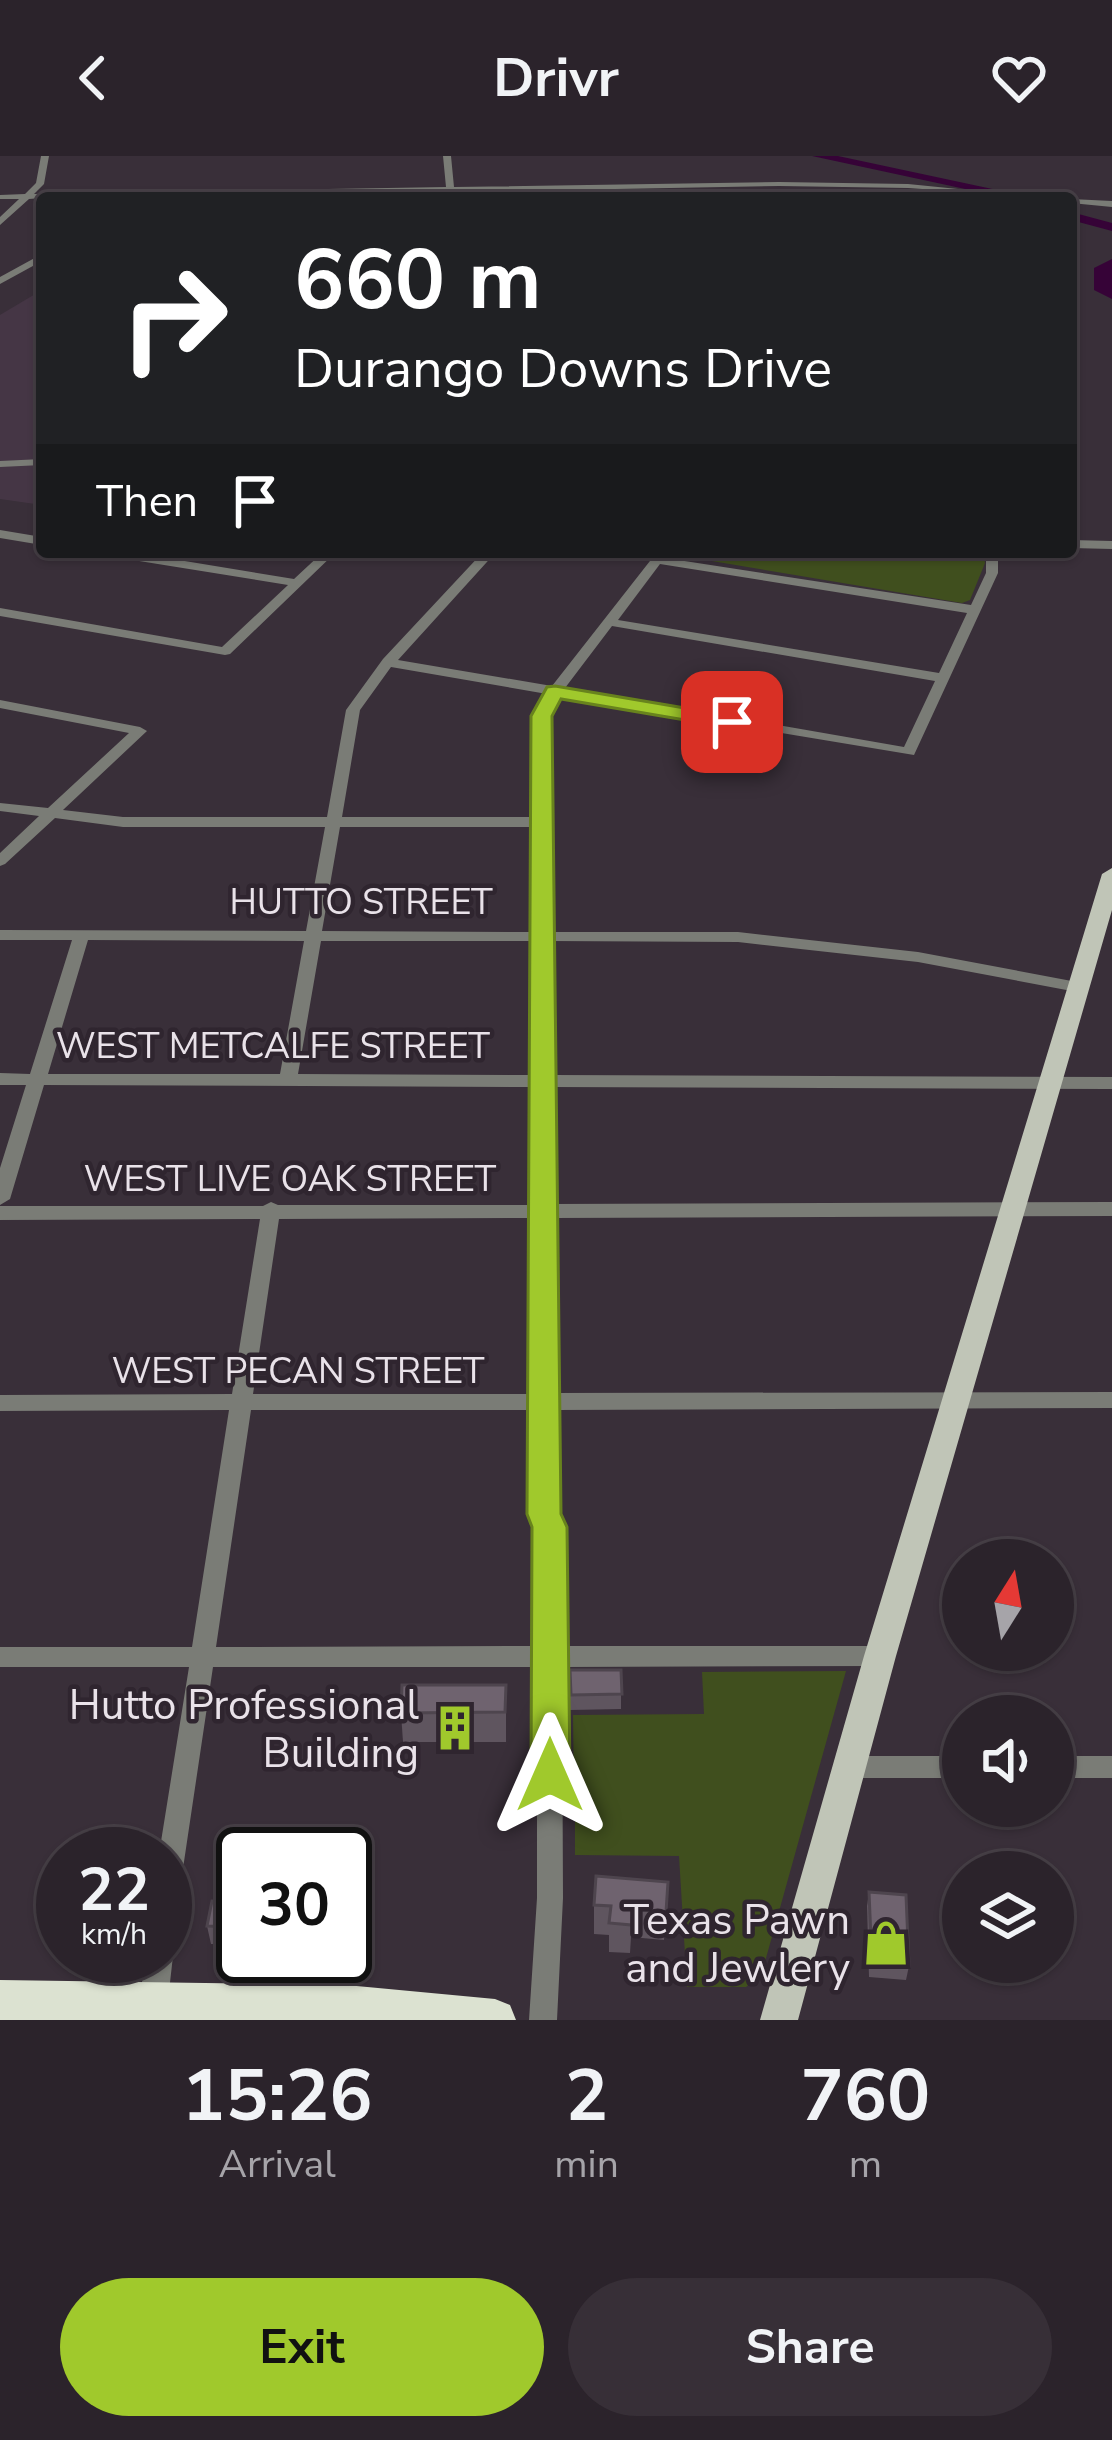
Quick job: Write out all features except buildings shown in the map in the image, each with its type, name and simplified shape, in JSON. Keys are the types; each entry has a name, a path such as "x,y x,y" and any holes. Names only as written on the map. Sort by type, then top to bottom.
{"highway":[{"path":"0,2001 346,2006 495,2020"}],"main road":[{"path":"779,2020 880,1656 1112,874"}],"street":[{"path":"0,222 42,180 45,156"},
{"path":"447,156 451,192"},
{"path":"505,192 696,185 980,192"},
{"path":"696,185 699,192"},
{"path":"0,197 36,198"},
{"path":"1077,201 1112,206"},
{"path":"0,280 36,260"},
{"path":"0,464 36,462"},
{"path":"0,534 36,540"},
{"path":"1077,544 1112,545"},
{"path":"145,558 297,583"},
{"path":"7,613 225,651 324,558"},
{"path":"288,1079 353,710 388,662 484,558"},
{"path":"543,2020 551,1653 543,1404 542,716 555,692 658,558"},
{"path":"672,558 975,610"},
{"path":"388,662 909,752 992,571 992,558"},
{"path":"609,622 944,678"},
{"path":"0,704 140,731 0,861"},
{"path":"0,806 49,817 540,822"},
{"name":"HUTTO STREET","path":"0,934 544,934 808,942 1077,987"},
{"path":"0,1199 82,934"},
{"name":"WEST METCALFE STREET","path":"0,1079 1112,1083"},
{"path":"176,1827 271,1209"},
{"name":"WEST LIVE OAK STREET","path":"0,1213 1112,1209"},
{"name":"WEST PECAN STREET","path":"0,1403 1112,1400"},
{"path":"0,1657 880,1656"},
{"path":"848,1767 942,1767"},
{"path":"1074,1767 1112,1767"},
{"path":"154,2000 156,1983"}],"shaded area":[{"path":"36,294 36,504 0,499 0,315"}],"green space":[{"path":"694,558 984,558 970,600 962,603"},
{"path":"846,1671 761,1976 746,1987 687,1987 679,1856 575,1855 575,1819 586,1819 586,1800 574,1799 573,1715 704,1714 702,1672"}],"waterway":[{"path":"819,156 997,192"},
{"path":"1077,218 1112,227"},
{"path":"1112,264 1102,268 1102,290 1112,294"}],"place":[{"name":"Hutto Professional Building","path":"455,1728"},
{"name":"Texas Pawn and Jewlery","path":"886,1943"}],"route":[{"path":"550,1775 549,1527 544,1514 542,716 555,692 732,722"}]}
